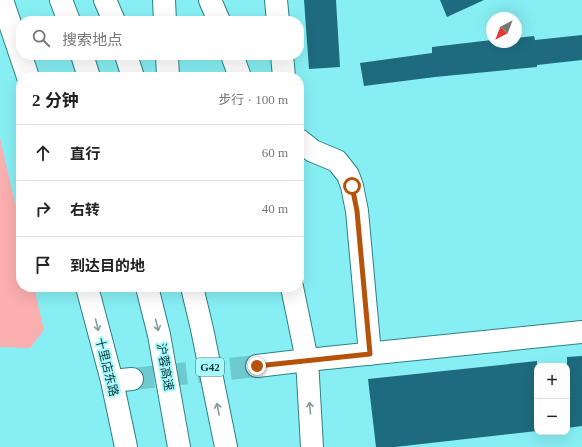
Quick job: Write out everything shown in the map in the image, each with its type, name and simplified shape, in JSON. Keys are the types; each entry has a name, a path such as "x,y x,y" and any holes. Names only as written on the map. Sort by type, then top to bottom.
{"main road":[{"path":"2,0 16,41"},
{"path":"52,0 60,16"},
{"path":"61,0 67,16"},
{"path":"105,0 112,16"},
{"path":"164,0 165,16"},
{"path":"210,0 217,16"},
{"path":"276,0 278,16"},
{"path":"22,60 26,72"},
{"path":"80,60 86,72"},
{"path":"83,60 87,72"},
{"path":"128,60 131,72"},
{"path":"167,60 168,72"},
{"path":"234,60 238,72"},
{"path":"282,60 284,72"},
{"path":"304,144 313,151 337,161 348,175 352,186 357,211 370,354"},
{"name":"十里店东路","path":"89,292 122,380 126,447"},
{"name":"沪蓉高速","path":"148,292 159,335 179,447"},
{"name":"G42","path":"193,292 226,447"},
{"path":"293,292 307,360 312,447"},
{"path":"257,366 582,332"}],"shaded area":[{"path":"0,138 16,208 16,292 35,292 44,330 30,348 0,347"}],"building":[{"path":"304,0 336,0 340,67 309,69"},
{"path":"440,0 484,0 447,17"},
{"path":"582,35 582,60 537,65 537,67 364,86 360,63 432,53 432,47 486,41 486,48 522,48 522,37 534,36 535,40"},
{"path":"582,356 582,426 570,428 570,363 567,363 567,357"},
{"path":"537,361 537,363 534,363 534,431 395,447 376,447 368,379"}],"tunnel":[{"path":"132,379 257,366"}],"route":[{"path":"257,366 370,354 357,211 352,186"}]}
